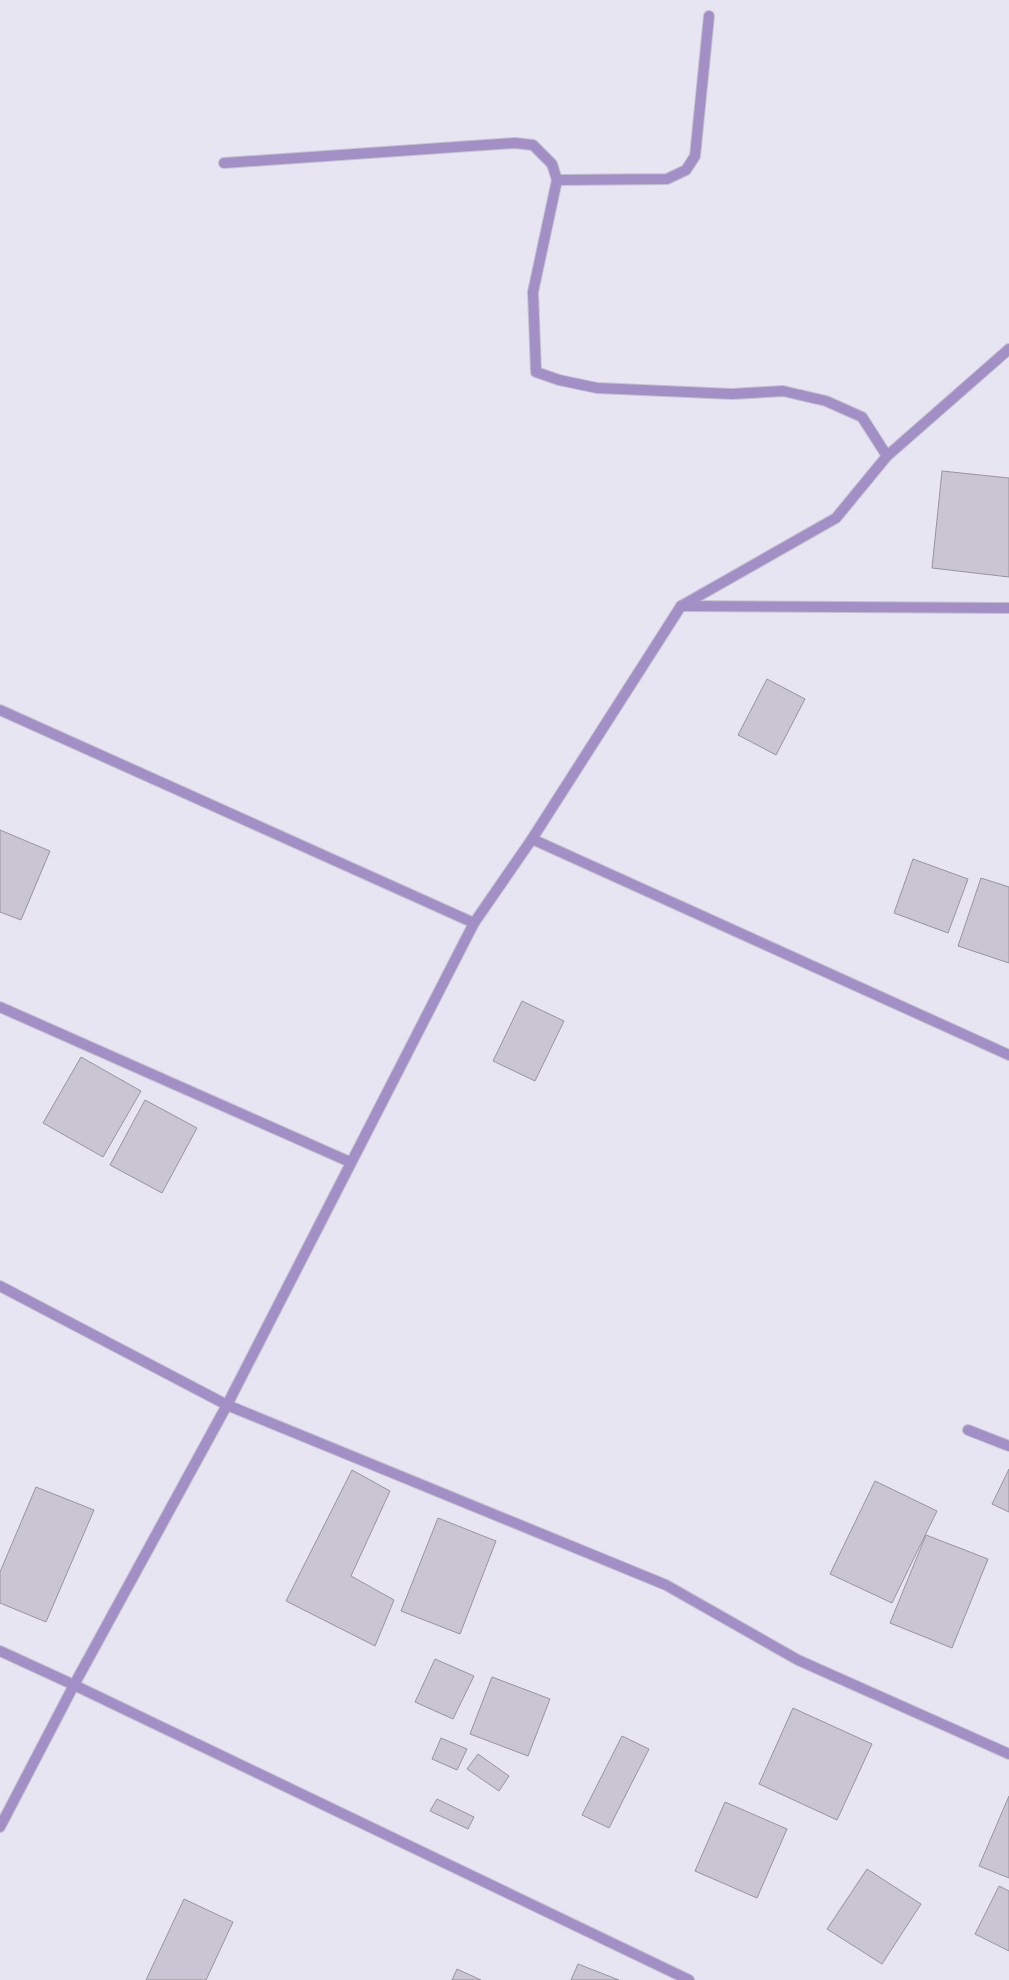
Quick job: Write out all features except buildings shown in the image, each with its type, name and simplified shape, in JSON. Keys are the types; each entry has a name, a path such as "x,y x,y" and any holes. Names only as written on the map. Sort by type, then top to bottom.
{"street":[{"path":"557,180 667,179 686,170 695,156 709,16"},
{"path":"224,163 515,143 533,145 552,164 557,180 533,292 536,372 559,380 597,388 732,394 784,391 826,401 862,417 887,456"},
{"path":"0,1827 74,1685 227,1405 350,1162 474,923 532,839 681,606 836,518 887,456 1009,349"},
{"path":"681,606 1009,608"},
{"path":"0,710 474,923"},
{"path":"532,839 1009,1055"},
{"path":"0,1007 350,1162"},
{"path":"0,1286 227,1405 666,1585 798,1660 1009,1754"},
{"path":"968,1430 1009,1446"},
{"path":"0,1651 74,1685 689,1980"}]}
